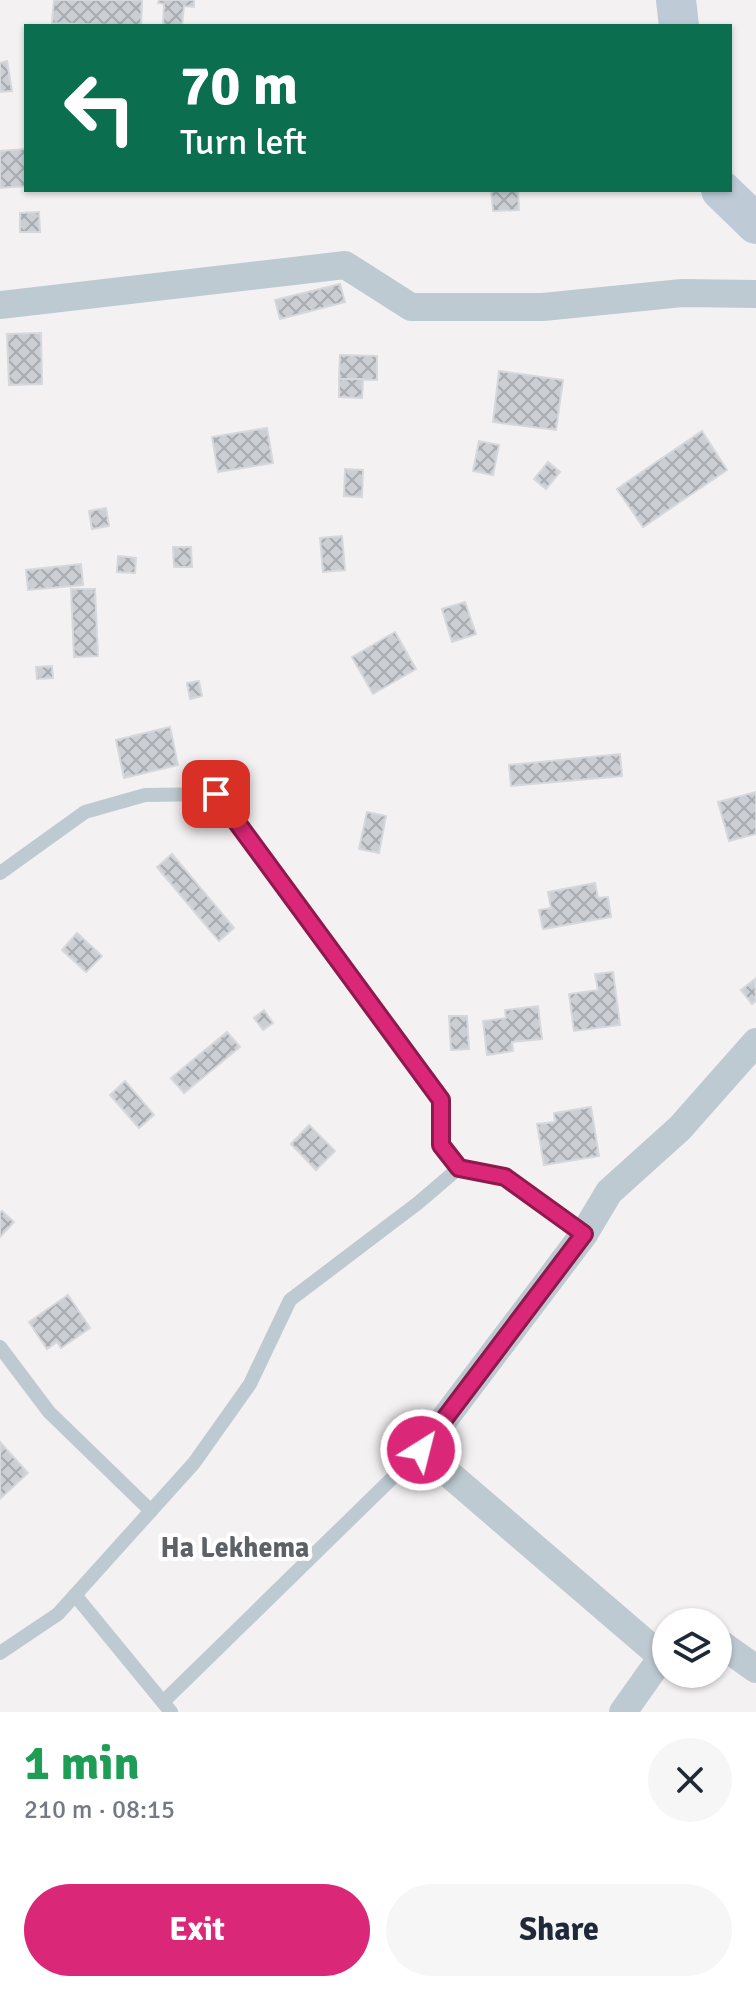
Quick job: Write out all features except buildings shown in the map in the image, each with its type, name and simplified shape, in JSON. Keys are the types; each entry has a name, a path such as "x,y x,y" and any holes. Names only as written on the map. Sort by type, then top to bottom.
{"main road":[{"path":"676,0 679,24"},
{"path":"723,192 756,224"}],"street":[{"path":"0,305 345,265 411,307 543,307 682,293 756,294"},
{"path":"652,1644 421,1450 584,1234 609,1192 680,1128 756,1042"},
{"path":"732,1652 756,1669"},
{"path":"623,1712 652,1671"}],"lane":[{"path":"0,873 85,812 145,795 216,794 441,1100 441,1145 459,1168 505,1177 584,1234"},
{"path":"0,1653 58,1614 194,1463 250,1384 290,1300 459,1168"},
{"path":"0,1347 49,1412 151,1511"},
{"path":"75,1595 167,1707 421,1450"}],"district":[{"name":"Ha Lekhema","path":"235,1548"}],"route":[{"path":"216,794 441,1100 441,1145 459,1168 505,1177 584,1234 421,1450"}]}
